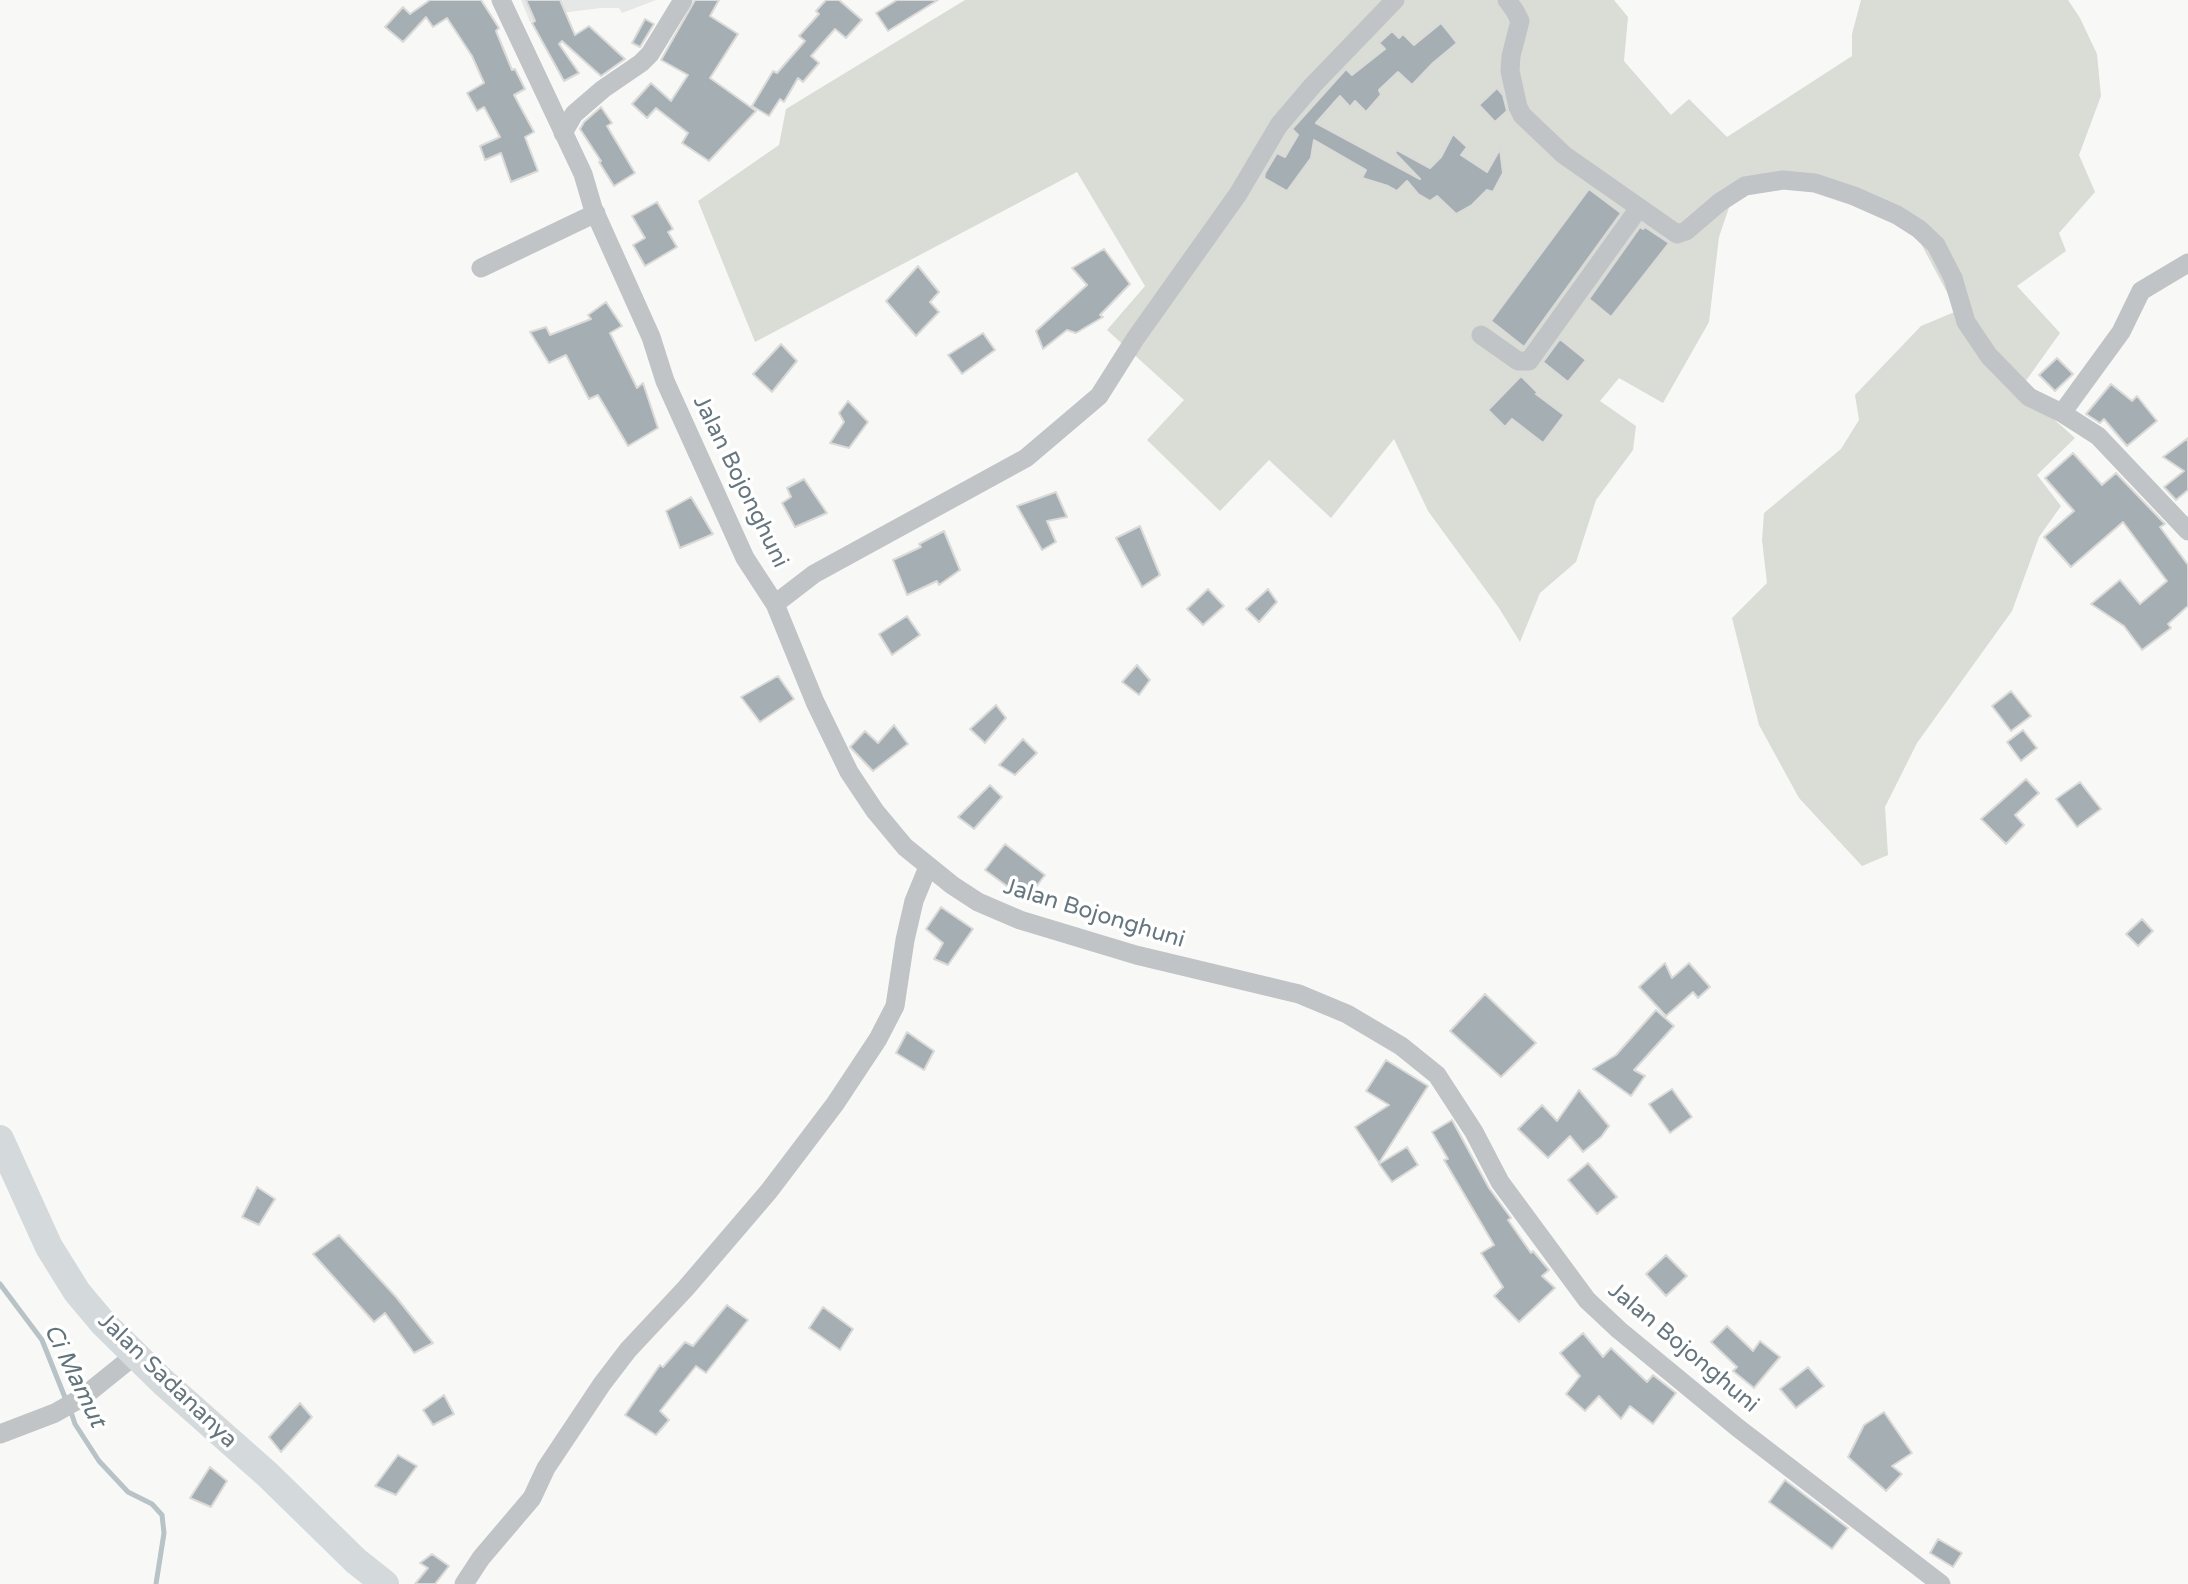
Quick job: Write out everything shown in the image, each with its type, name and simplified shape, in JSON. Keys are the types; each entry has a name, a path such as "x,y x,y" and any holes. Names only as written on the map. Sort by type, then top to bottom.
{"street":[{"name":"Jalan Bojonghuni","path":"501,0 583,174 596,213 651,337 665,381 745,558 775,604 815,702 849,772 875,811 905,847 928,867 978,902 1020,920 1136,955 1300,994 1347,1014 1401,1046 1437,1075 1474,1132 1500,1182 1587,1300 1619,1331 1738,1428 1941,1584"},
{"path":"563,133 574,114 603,89 642,63 683,0"},
{"path":"775,604 814,574 1026,458 1099,396 1135,339 1238,194 1279,125 1313,85 1395,0"},
{"path":"1507,0 1520,22 1510,71 1522,115 1564,155 1677,234 1686,231 1720,202 1745,186 1783,180 1815,183 1897,215 1919,229 1936,245 1953,278 1966,322 1989,356 2029,397 2062,412 2098,436 2188,531"},
{"path":"1481,335 1518,361 1529,360 1639,208"},
{"path":"481,268 596,213"},
{"path":"2062,412 2121,332 2141,291 2188,263"},
{"path":"464,1584 481,1558 532,1498 546,1468 602,1384 628,1350 686,1288 769,1191 835,1104 878,1039 895,1006 914,901 928,867"},
{"name":"Jalan Sadananya","path":"0,1139 49,1247 77,1292 103,1324 268,1475 356,1561 385,1584"},
{"path":"0,1434 55,1413 79,1400 135,1355"}],"shaded area":[{"path":"521,0 656,0 622,13 619,8 601,8 552,14 530,22"},
{"path":"965,0 1614,0 1628,17 1624,61 1671,115 1689,99 1727,137 1852,56 1852,34 1861,0 2068,0 2097,54 2101,96 2079,155 2095,192 2059,233 2066,251 2017,286 2060,333 2020,389 2075,438 2037,475 2061,506 2039,537 2012,611 1917,743 1885,807 1888,855 1862,866 1799,798 1759,725 1732,618 1767,583 1762,540 1764,513 1841,449 1859,420 1855,395 1921,326 1957,311 1904,212 1818,181 1737,184 1719,237 1709,322 1663,403 1619,378 1600,401 1636,426 1633,450 1596,500 1576,562 1540,593 1520,642 1499,608 1428,511 1394,439 1331,518 1269,460 1220,511 1147,440 1184,400 1107,330 1145,286 1077,172 755,342 698,201 779,145 786,109"}],"building":[{"path":"430,0 481,0 499,28 496,31 512,70 515,69 525,89 514,95 534,132 525,137 538,171 511,182 501,153 485,160 480,146 500,137 484,107 477,111 467,93 484,83 472,56 447,18 433,27 426,17 403,42 385,27 403,7 410,14"},
{"path":"526,0 560,0 575,35 589,26 625,59 601,76 562,41 559,44 579,73 564,81 532,23 535,21"},
{"path":"695,0 719,0 710,16 738,34 710,78 756,111 709,161 682,143 688,133 656,108 647,118 632,104 651,83 671,101 688,75 661,60"},
{"path":"826,0 839,0 862,20 846,38 835,29 811,56 819,63 803,82 798,78 784,102 780,99 769,116 752,106 773,71 777,73 805,41 799,36 819,14 816,11"},
{"path":"897,0 938,0 888,31 876,13"},
{"path":"645,19 654,24 640,47 632,43"},
{"path":"1441,23 1457,43 1412,85 1398,72 1379,90 1381,95 1366,112 1355,101 1350,107 1340,96 1316,123 1420,179 1395,153 1397,150 1430,168 1441,157 1453,134 1467,147 1461,155 1487,172 1500,149 1503,173 1493,192 1487,190 1472,205 1456,214 1437,196 1430,201 1418,194 1407,181 1397,191 1362,178 1366,170 1314,140 1311,158 1287,191 1264,178 1277,153 1285,157 1298,135 1292,129 1346,69 1352,75 1385,49 1379,43 1392,31 1399,38 1403,34 1414,45"},
{"path":"1497,88 1503,95 1507,111 1495,122 1479,105"},
{"path":"601,107 612,123 607,126 635,173 614,186 580,129"},
{"path":"1589,189 1621,213 1524,347 1491,321"},
{"path":"657,202 673,229 668,232 677,247 645,266 633,245 645,238 632,216"},
{"path":"1640,227 1645,227 1669,243 1611,317 1589,299"},
{"path":"1104,249 1130,284 1100,315 1103,317 1076,333 1067,330 1043,349 1036,331 1087,285 1072,268"},
{"path":"918,266 939,292 930,302 939,312 916,336 886,301"},
{"path":"606,302 622,326 610,333 637,388 643,383 658,428 628,446 598,395 589,399 566,355 549,363 530,332 546,327 550,335 591,319 588,315"},
{"path":"983,333 995,350 962,374 948,355"},
{"path":"1560,339 1586,360 1568,382 1543,362"},
{"path":"781,344 797,361 772,392 753,374"},
{"path":"2057,358 2073,374 2055,391 2039,375"},
{"path":"1521,376 1538,393 1536,394 1564,415 1543,443 1512,419 1505,427 1488,410"},
{"path":"2111,384 2132,401 2137,396 2157,421 2127,446 2104,419 2100,423 2086,414"},
{"path":"848,401 868,422 849,448 830,443 844,422 839,413"},
{"path":"2188,438 2188,490 2176,500 2164,487 2184,471 2163,457"},
{"path":"2073,453 2102,485 2116,473 2165,524 2160,527 2188,565 2188,606 2168,624 2171,628 2142,650 2124,626 2091,604 2120,580 2140,604 2167,581 2123,522 2071,567 2044,537 2074,511 2045,478"},
{"path":"804,479 827,513 795,527 782,503 791,497 787,488"},
{"path":"1056,492 1067,517 1047,521 1056,542 1042,550 1017,506"},
{"path":"691,497 713,534 680,548 666,511"},
{"path":"1140,526 1160,575 1142,587 1116,538"},
{"path":"944,531 960,570 939,585 937,581 907,595 893,560 921,547 919,544"},
{"path":"1208,589 1224,606 1203,625 1187,609"},
{"path":"1268,589 1277,602 1259,622 1246,609"},
{"path":"907,616 920,635 892,655 879,634"},
{"path":"1137,665 1150,680 1139,695 1122,682"},
{"path":"778,676 794,699 760,722 741,697"},
{"path":"2011,691 2031,716 2011,731 1992,706"},
{"path":"996,705 1006,718 985,743 970,729"},
{"path":"894,725 908,744 873,771 850,747 865,731 878,743"},
{"path":"2023,730 2037,748 2021,761 2007,742"},
{"path":"1023,739 1037,753 1015,775 999,765"},
{"path":"2026,779 2039,793 2015,815 2024,825 2006,844 1981,819"},
{"path":"2080,782 2101,809 2077,827 2056,799"},
{"path":"990,785 1002,797 974,829 958,817"},
{"path":"1005,844 1045,875 1026,900 985,870"},
{"path":"941,907 973,929 948,965 934,959 943,943 926,929"},
{"path":"2142,919 2153,931 2138,946 2126,934"},
{"path":"1665,963 1672,978 1689,963 1710,987 1698,998 1693,992 1666,1016 1639,987"},
{"path":"1485,994 1536,1043 1501,1077 1450,1031"},
{"path":"1656,1010 1674,1026 1634,1070 1645,1076 1631,1096 1593,1069 1616,1055"},
{"path":"907,1032 934,1051 924,1070 896,1053"},
{"path":"1386,1060 1428,1086 1379,1163 1355,1127 1389,1105 1366,1091"},
{"path":"1672,1089 1692,1117 1670,1133 1649,1104"},
{"path":"1579,1090 1609,1126 1601,1137 1583,1152 1570,1136 1548,1158 1518,1129 1542,1105 1557,1121"},
{"path":"1452,1120 1489,1188 1511,1218 1508,1220 1531,1253 1533,1251 1549,1270 1542,1276 1555,1288 1519,1322 1494,1296 1503,1287 1481,1253 1494,1245 1444,1160 1448,1159 1432,1132"},
{"path":"1407,1147 1418,1165 1392,1182 1379,1164"},
{"path":"1588,1163 1617,1197 1597,1214 1568,1180"},
{"path":"257,1187 275,1199 259,1225 242,1217"},
{"path":"339,1235 396,1297 433,1343 414,1353 385,1313 374,1322 313,1254"},
{"path":"1666,1255 1687,1276 1666,1296 1646,1274"},
{"path":"727,1305 748,1320 706,1373 696,1366 660,1411 669,1420 656,1435 625,1415 660,1365 663,1367 685,1342 693,1346"},
{"path":"823,1307 853,1329 840,1350 809,1328"},
{"path":"1727,1326 1753,1351 1760,1341 1780,1357 1754,1388 1733,1371 1737,1367 1711,1342"},
{"path":"1583,1333 1603,1357 1611,1348 1647,1382 1653,1375 1676,1393 1653,1424 1630,1406 1621,1419 1599,1396 1585,1411 1566,1394 1580,1376 1560,1353"},
{"path":"1808,1367 1824,1386 1796,1408 1780,1389"},
{"path":"444,1395 454,1414 433,1425 423,1410"},
{"path":"300,1403 312,1417 281,1452 269,1437"},
{"path":"1884,1412 1912,1453 1892,1466 1902,1474 1886,1491 1848,1457 1864,1425"},
{"path":"398,1455 417,1466 396,1495 375,1486"},
{"path":"210,1467 227,1481 211,1507 190,1498"},
{"path":"1785,1480 1848,1528 1832,1549 1769,1502"},
{"path":"1938,1539 1962,1553 1953,1567 1930,1553"},
{"path":"432,1554 449,1566 435,1584 415,1584 428,1568 420,1563"}],"waterway":[{"name":"Ci Mamut","path":"0,1284 42,1340 66,1400"},
{"name":"Ci Mamut","path":"70,1409 75,1424 99,1461 128,1492 152,1504 162,1515 164,1533 156,1584"}]}
